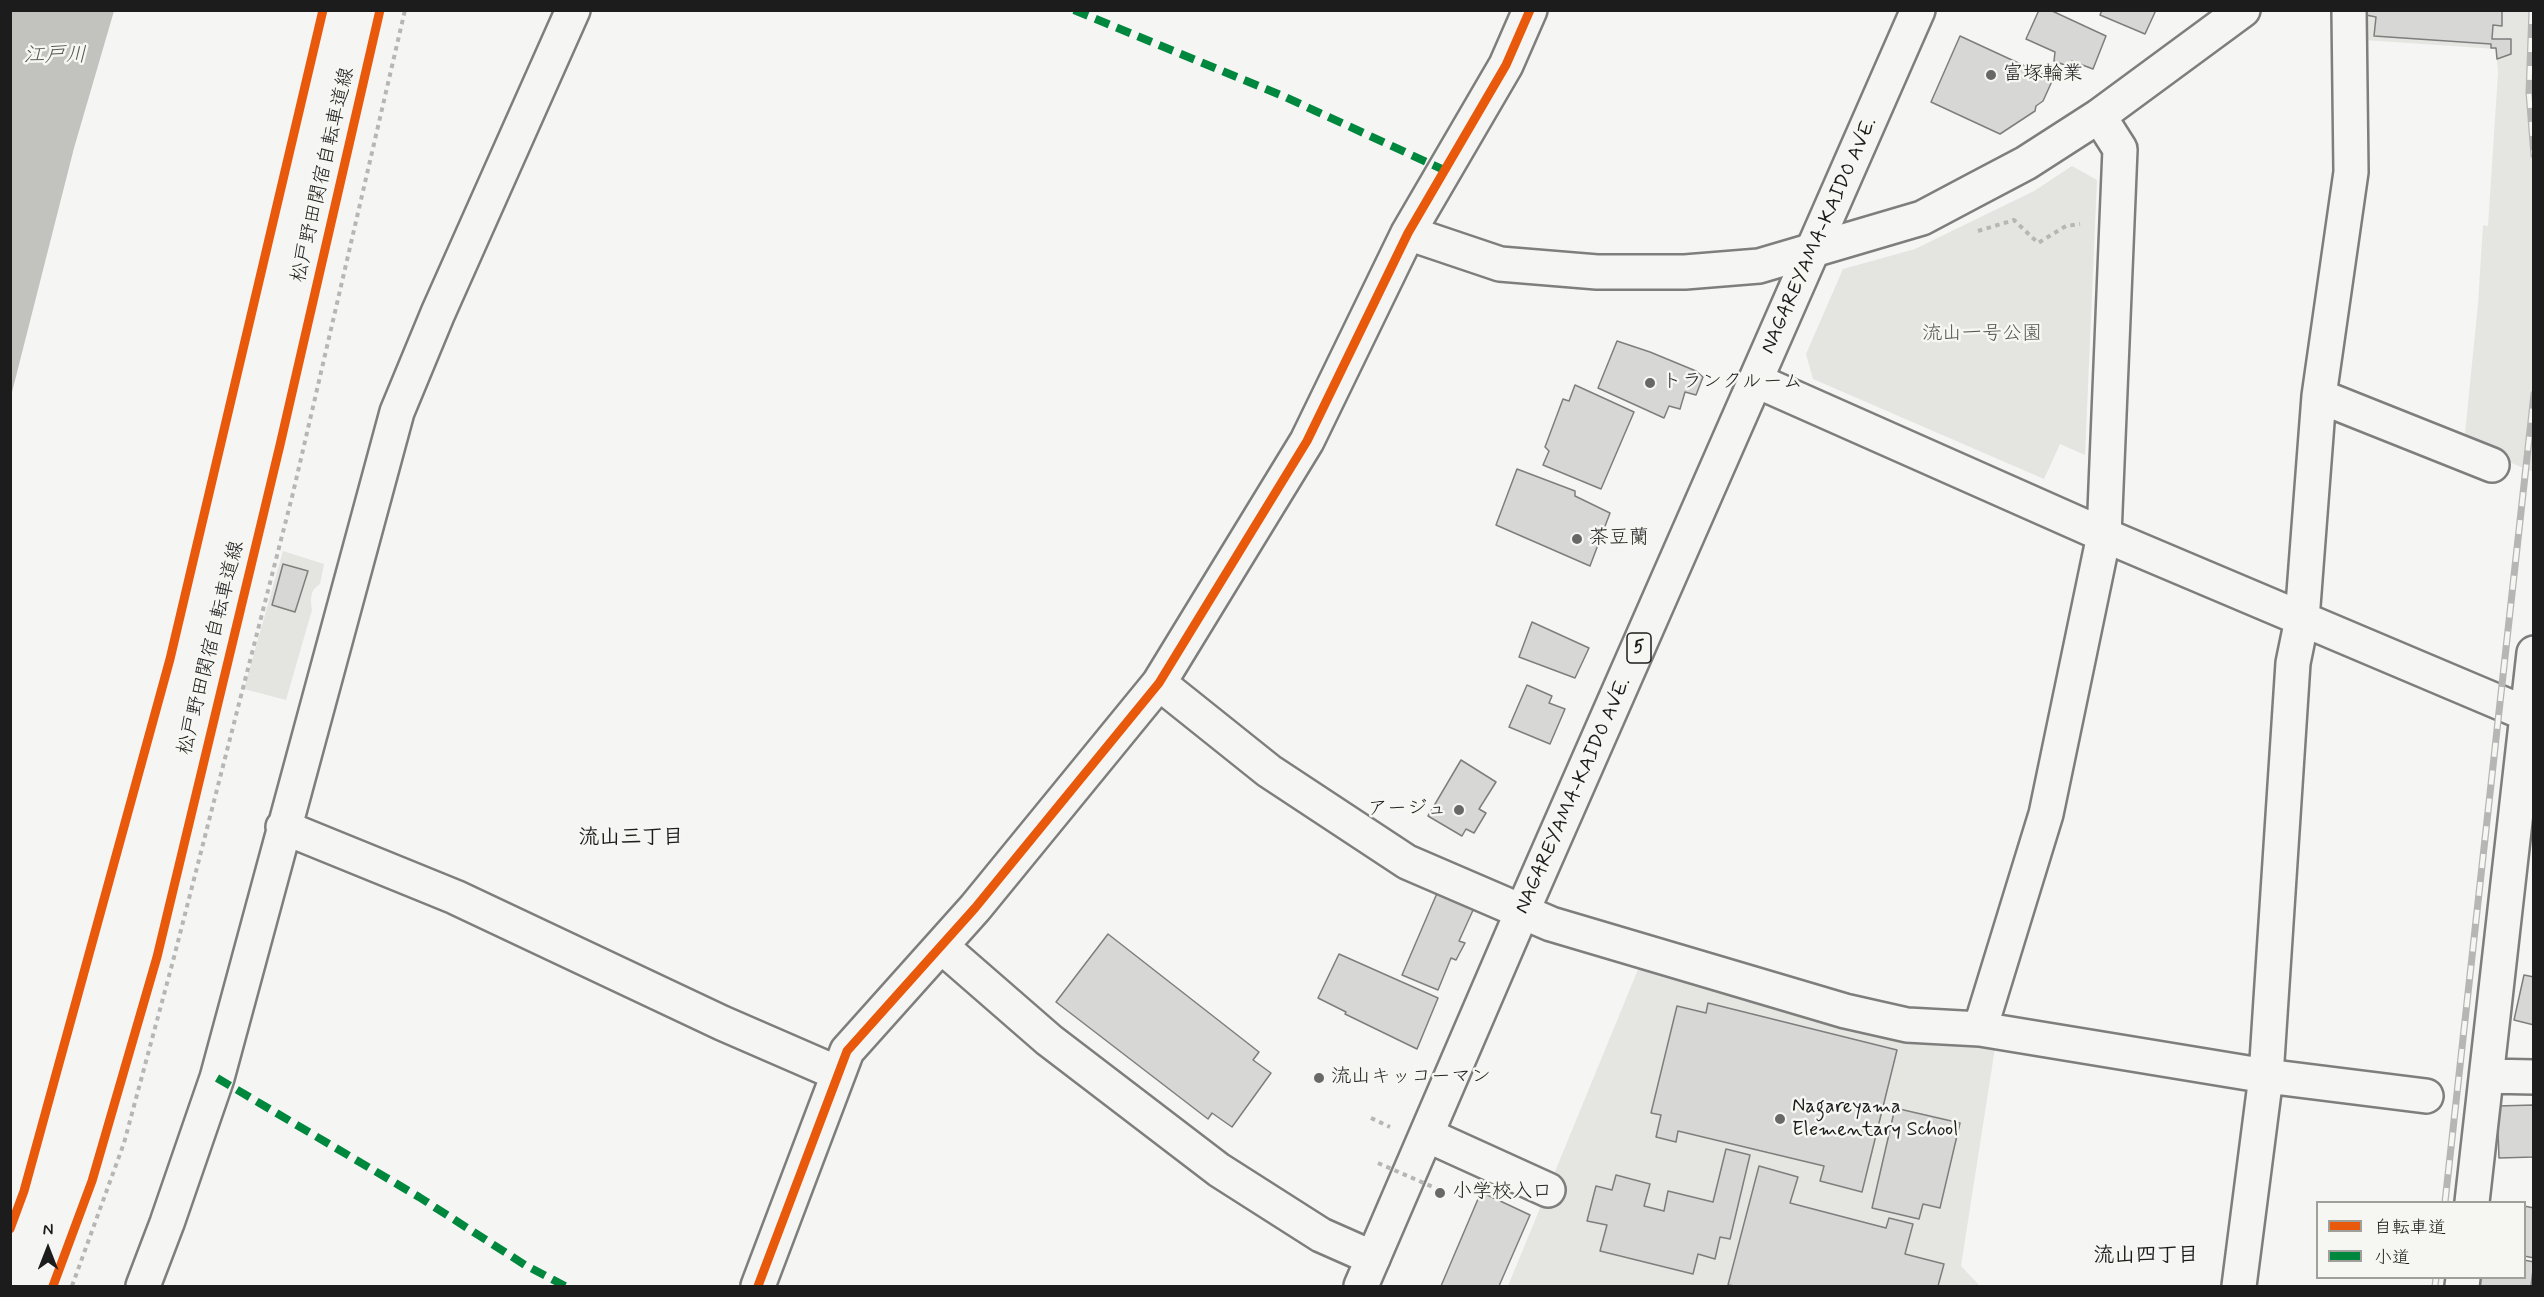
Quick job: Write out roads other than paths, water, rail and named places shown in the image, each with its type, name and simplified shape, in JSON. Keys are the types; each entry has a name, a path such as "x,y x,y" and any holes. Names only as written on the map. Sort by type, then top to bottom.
{"street":[{"path":"143,1287 168,1223 217,1078 397,412 438,313 573,10"},
{"path":"758,1287 847,1051 975,908 1159,683 1307,441 1408,233 1506,65 1530,10"},
{"name":"NAGAREYAMA-KAIDO AVE.","path":"1367,1272 1522,912 1918,10"},
{"path":"1408,233 1500,264 1597,272 1685,272 1759,266 1922,218 2026,163 2099,116 2243,10"},
{"path":"2239,1287 2266,1076 2293,663 2302,619 2319,396 2351,172 2349,10"},
{"path":"1980,1029 2046,814 2104,535 2120,149 2099,116"},
{"path":"1757,381 2104,535 2530,716"},
{"path":"2319,396 2492,465"},
{"path":"2472,1201 2503,918 2530,716 2534,652"},
{"path":"1159,683 1269,771 1407,862 1551,924 1845,1011 1907,1025 1980,1029 2266,1076 2426,1096"},
{"path":"283,827 455,897 712,1018 837,1073"},
{"path":"941,946 1049,1040 1219,1170 1321,1235 1367,1272"},
{"path":"2487,1076 2534,1077"},
{"path":"1427,1135 1548,1190"}],"water":[{"name":"江戸川","path":"11,10 114,11 74,148 11,396"}],"railway":[{"path":"2532,10 2529,93 2534,155"},
{"path":"2445,1201 2534,394"},
{"path":"2435,1286 2436,1279"}],"place":[{"name":"富塚輪業","path":"1991,75"},
{"name":"トランクルーム","path":"1650,383"},
{"name":"茶豆蘭","path":"1577,539"},
{"name":"アージュ","path":"1459,810"},
{"name":"流山キッコーマン","path":"1319,1078"},
{"name":"Nagareyama Elementary School","path":"1780,1119"},
{"name":"小学校入口","path":"1440,1193"}],"district":[{"name":"流山三丁目","path":"631,839"},
{"name":"流山四丁目","path":"2146,1257"}],"park label":[{"name":"流山一号公園","path":"1982,335"}]}
